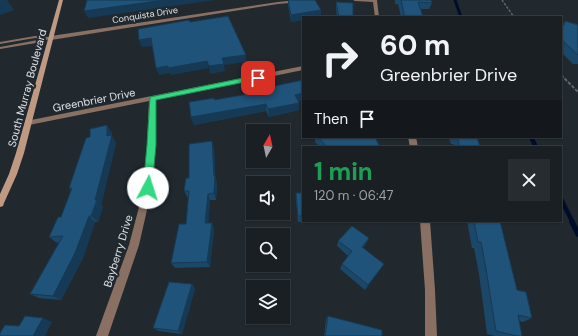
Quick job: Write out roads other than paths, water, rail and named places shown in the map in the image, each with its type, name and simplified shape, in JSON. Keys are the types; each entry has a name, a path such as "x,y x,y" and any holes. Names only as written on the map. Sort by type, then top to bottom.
{"main road":[{"name":"South Murray Boulevard","path":"0,202 13,174 29,123 61,0"}],"street":[{"name":"Conquista Drive","path":"50,38 278,3 313,0"},
{"path":"355,0 375,1 377,16"},
{"name":"Greenbrier Drive","path":"29,123 302,68"},
{"name":"Bayberry Drive","path":"102,336 134,245 148,188 152,145 152,99"},
{"path":"425,222 430,290 431,336"}],"lane":[{"path":"0,43 35,37 50,38"},
{"path":"0,48 50,38"}],"waterway":[{"path":"455,0 461,16"},
{"path":"532,138 536,146"},
{"path":"562,201 573,223"},
{"path":"572,222 578,234"}]}
